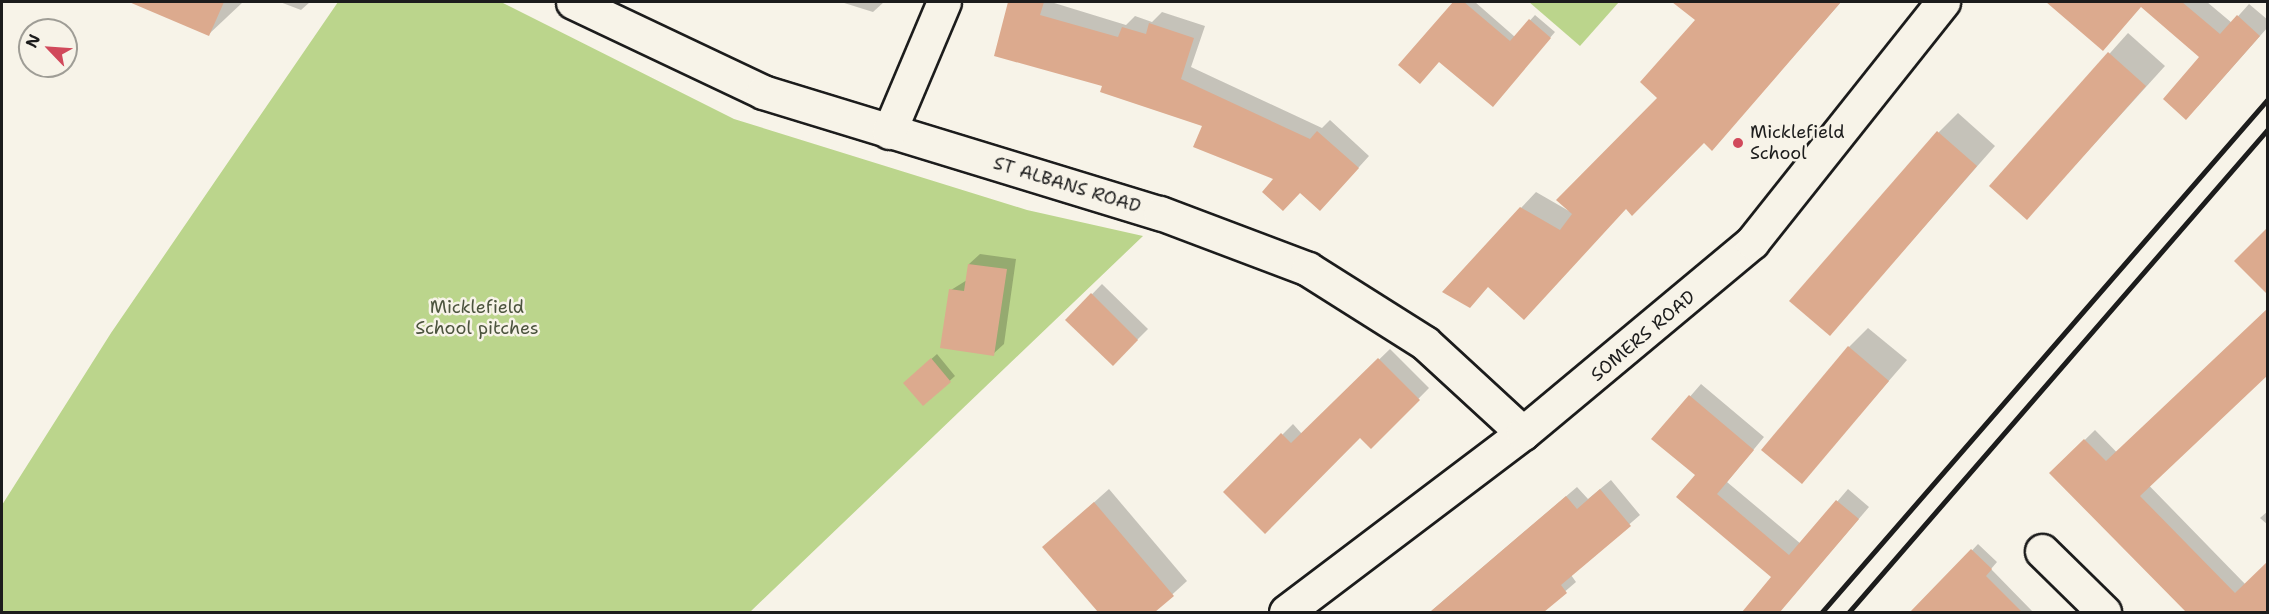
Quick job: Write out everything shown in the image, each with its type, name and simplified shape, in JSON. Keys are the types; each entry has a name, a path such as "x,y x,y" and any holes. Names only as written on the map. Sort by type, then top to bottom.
{"street":[{"name":"ST ALBANS ROAD","path":"573,2 763,92 1160,213 1308,269 1425,343 1523,433"},
{"path":"889,132 944,2"},
{"name":"SOMERS ROAD","path":"1286,612 1523,433 1752,242 1943,2"},
{"path":"2042,551 2104,612"}],"green space":[{"name":"Micklefield School pitches","path":"338,2 501,2 734,119 1027,210 1143,236 750,612 2,612 2,505 111,333"},
{"path":"1529,2 1619,2 1580,46"}],"building":[{"path":"129,2 224,2 209,36"},
{"path":"1008,2 1044,2 1040,15 1118,37 1122,27 1146,34 1149,23 1194,38 1181,79 1310,139 1317,131 1359,168 1320,211 1300,193 1283,211 1262,192 1273,179 1193,147 1202,126 1100,92 1102,86 994,56"},
{"path":"1453,2 1464,2 1510,41 1529,19 1551,38 1493,107 1439,62 1420,84 1398,65"},
{"path":"1672,2 1841,2 1712,151 1704,143 1632,216 1626,209 1524,320 1488,287 1470,308 1442,292 1520,207 1560,230 1572,214 1556,200 1657,98 1640,82 1695,20"},
{"path":"2046,2 2182,2 2220,34 2237,15 2260,36 2186,120 2163,99 2199,57 2141,7 2103,51"},
{"path":"2108,52 2146,86 2027,220 1989,186"},
{"path":"1937,131 1977,166 1830,336 1789,301"},
{"path":"2268,227 2268,295 2234,261"},
{"path":"968,264 1007,269 994,356 940,348 949,289 964,291"},
{"path":"1091,293 1138,340 1113,366 1065,320"},
{"path":"2268,308 2268,375 2140,496 2235,593 2268,561 2268,612 2186,612 2049,473 2084,439 2106,461"},
{"path":"1848,346 1889,381 1802,484 1761,450"},
{"path":"931,358 951,382 923,406 903,383"},
{"path":"1378,358 1420,400 1371,449 1360,438 1265,534 1223,492 1281,433 1291,443"},
{"path":"1689,395 1754,450 1717,494 1789,555 1836,500 1859,519 1780,612 1742,612 1771,577 1676,497 1695,475 1651,439"},
{"path":"1600,489 1631,526 1561,585 1567,593 1544,612 1430,612 1566,496 1577,509"},
{"path":"1094,502 1174,596 1155,612 1098,612 1042,547"},
{"path":"1971,549 1992,569 1986,576 2022,612 1910,612"}],"railway":[{"path":"1822,612 2268,99"},
{"path":"1849,612 2268,129"}],"place":[{"name":"Micklefield School","path":"1738,143"}]}
